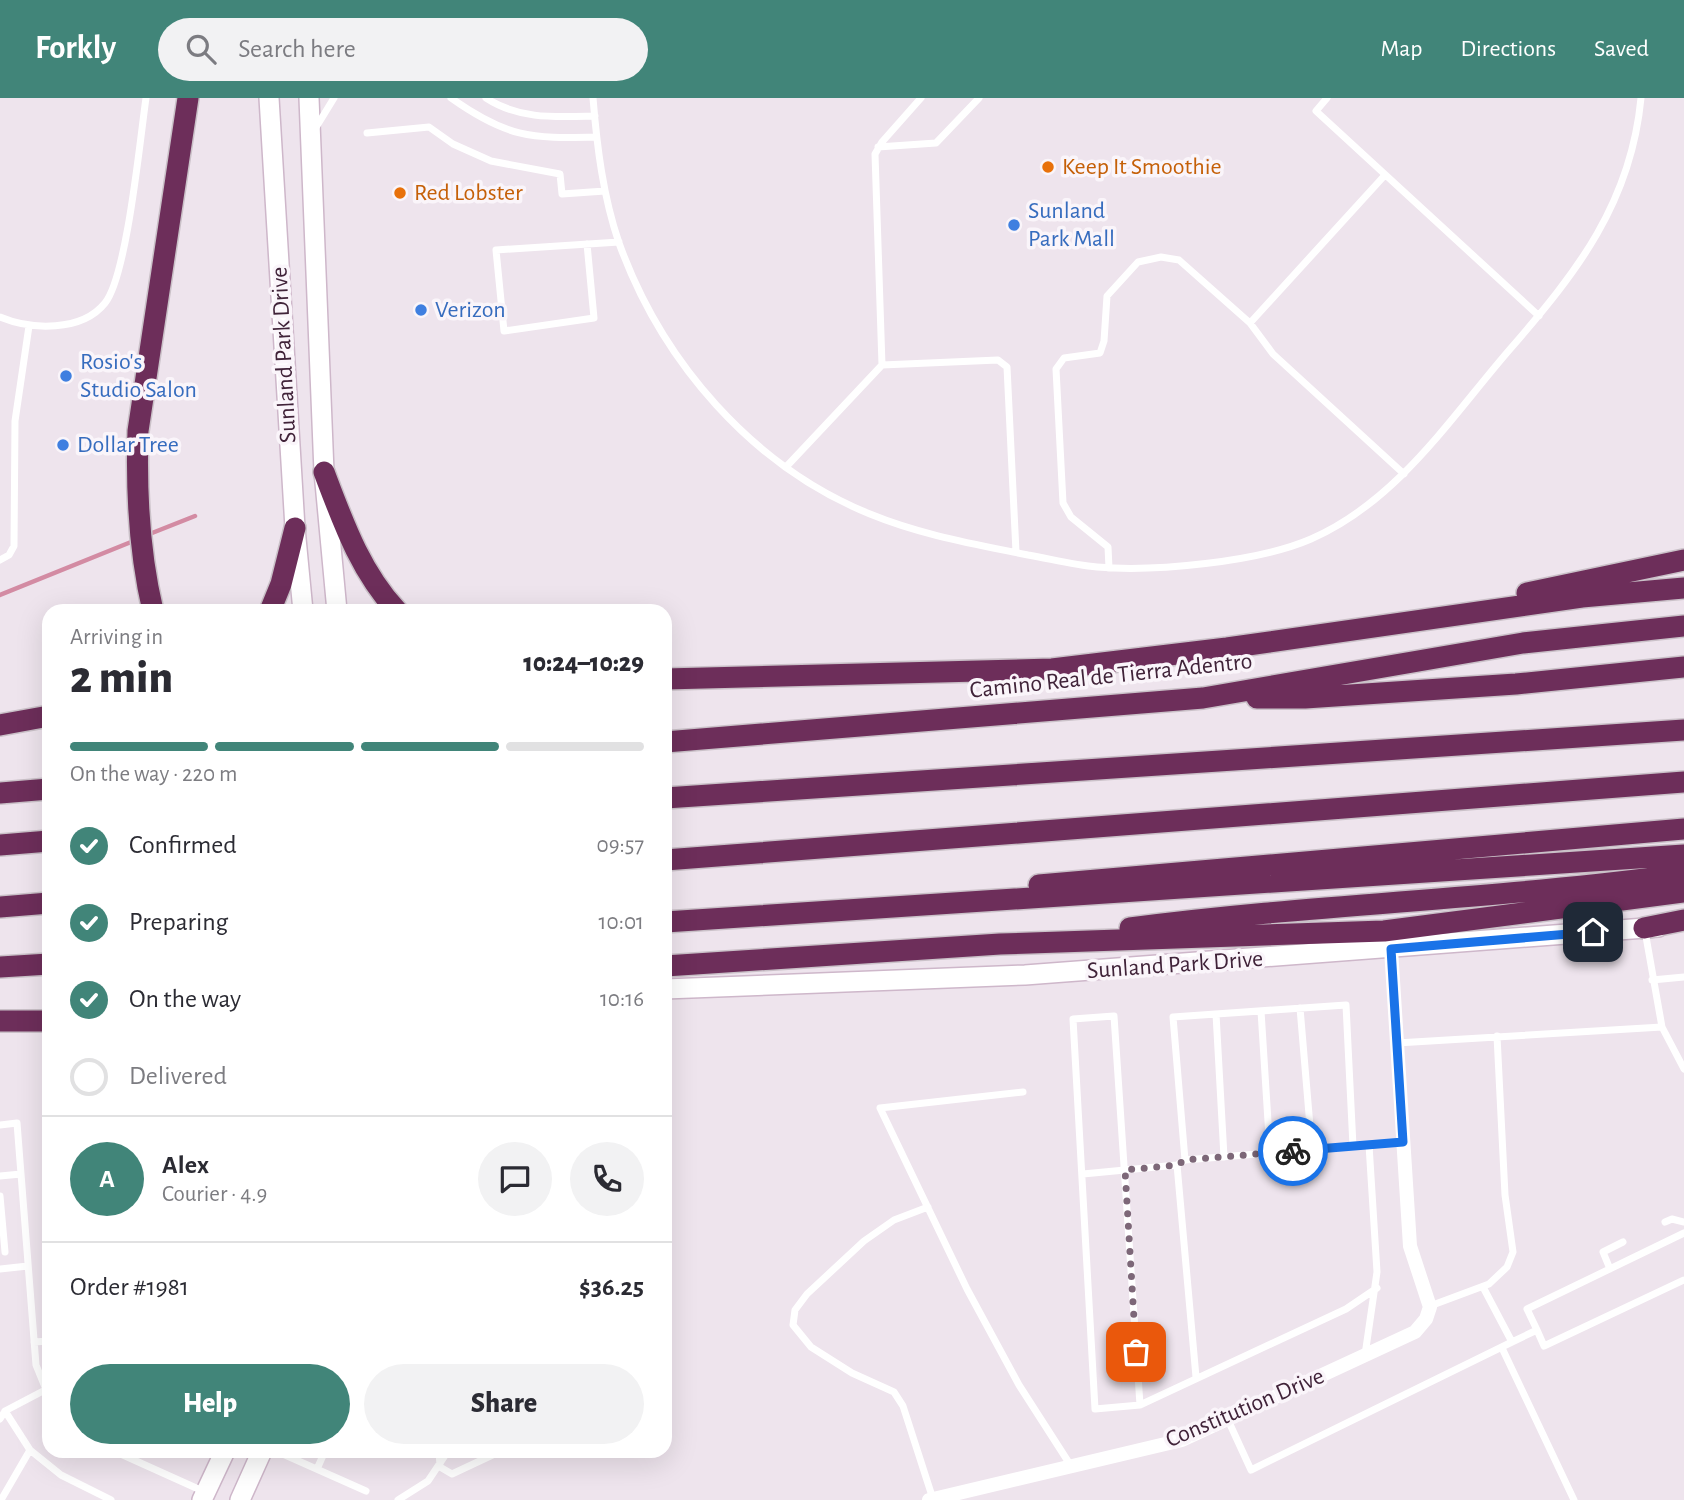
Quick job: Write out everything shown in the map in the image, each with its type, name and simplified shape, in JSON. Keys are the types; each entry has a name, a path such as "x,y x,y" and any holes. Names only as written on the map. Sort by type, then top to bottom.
{"highway":[{"path":"152,604 144,561 136,481 138,431 188,98"},
{"path":"324,472 355,550 376,586 391,604"},
{"path":"273,604 281,584 295,528"},
{"path":"1413,620 1576,581 1684,560"},
{"path":"672,679 1052,669 1227,648 1583,597 1684,588"},
{"name":"Camino Real de Tierra Adentro","path":"672,741 1203,698 1523,643 1684,626"},
{"path":"1203,698 1305,698 1516,684 1684,667"},
{"path":"0,725 42,717"},
{"path":"672,798 1684,730"},
{"path":"672,859 1684,782"},
{"path":"0,793 42,790"},
{"path":"832,910 1084,880 1617,838 1684,829"},
{"path":"0,845 42,842"},
{"path":"672,921 1230,887 1684,855"},
{"path":"1000,944 1229,915 1546,891 1684,874"},
{"path":"672,967 1000,944 1384,931 1684,892"},
{"path":"0,907 42,904"},
{"path":"1644,928 1684,920"},
{"path":"0,967 42,964"},
{"path":"0,1021 42,1021"}],"main road":[{"name":"Sunland Park Drive","path":"269,98 295,528 302,604"},
{"name":"Sunland Park Drive","path":"309,98 324,472 336,604"},
{"name":"Sunland Park Drive","path":"672,989 1025,975 1684,926"},
{"path":"208,1497 222,1458"},
{"path":"240,1500 259,1458"}],"street":[{"path":"1391,949 1410,1246 1428,1313"},
{"name":"Constitution Drive","path":"931,1499 1182,1440 1415,1332 1428,1313"}],"lane":[{"path":"0,317 29,326 81,320 99,309 112,293 120,269 146,98"},
{"path":"310,135 334,98"},
{"path":"451,98 477,117 515,133 542,138 596,137"},
{"path":"486,98 508,110 533,116 595,116"},
{"path":"593,98 596,137 619,242 647,306 686,369 738,427 786,467 845,503 890,522 935,536 1109,568 1202,562 1281,549 1310,539 1338,524 1404,474 1580,265 1618,194 1634,141 1641,98"},
{"path":"882,365 875,158 878,147 921,98"},
{"path":"878,147 936,143 979,98"},
{"path":"1327,98 1316,111 1539,316"},
{"path":"367,133 429,127 453,144 491,161 560,174 562,194 606,191"},
{"path":"1250,323 1385,175"},
{"path":"587,244 594,318 504,331 496,250 587,244 619,242"},
{"path":"1109,568 1108,547 1072,517 1063,503 1056,382 1059,363 1064,358 1100,353 1104,341 1107,296 1132,267 1148,258 1179,260 1250,323 1273,354 1404,474"},
{"path":"0,560 9,555 14,546 15,421 20,372 29,326"},
{"path":"786,467 882,365 998,360 1007,366 1016,552"},
{"path":"1644,928 1662,1027 1684,1069"},
{"path":"1653,980 1684,977"},
{"path":"1196,1377 1173,1017 1346,1005 1353,1146"},
{"path":"1300,1008 1312,1150"},
{"path":"1261,1011 1270,1153"},
{"path":"1216,1014 1224,1157"},
{"path":"1140,1405 1114,1016 1073,1019 1095,1409 1140,1405 1346,1309 1377,1288"},
{"path":"1397,1043 1662,1027"},
{"path":"1428,1313 1483,1287 1502,1273 1513,1252 1505,1195 1497,1036"},
{"path":"1023,1092 880,1108 967,1289 1019,1385 1071,1466"},
{"path":"0,1125 17,1123 36,1365 42,1380"},
{"path":"1083,1174 1224,1157 1403,1142"},
{"path":"1365,1355 1377,1288 1369,1145"},
{"path":"0,1176 21,1174"},
{"path":"0,1196 5,1252"},
{"path":"928,1208 894,1220 864,1241 807,1294 795,1310 793,1325 811,1347 852,1373 894,1392 903,1406 931,1499"},
{"path":"1665,1222 1672,1219 1684,1222"},
{"path":"1684,1233 1527,1309 1544,1346 1684,1280"},
{"path":"1610,1269 1603,1252 1623,1242"},
{"path":"0,1269 28,1266"},
{"path":"1483,1287 1512,1342"},
{"path":"1228,1420 1251,1470 1537,1330"},
{"path":"34,1342 42,1341"},
{"path":"1502,1348 1574,1500"},
{"path":"0,1419 5,1411 42,1395"},
{"path":"5,1411 30,1450 61,1475 111,1500"},
{"path":"1,1500 30,1450"},
{"path":"128,1458 208,1497"},
{"path":"292,1458 366,1491"},
{"path":"317,1469 322,1458"},
{"path":"439,1458 440,1467"},
{"path":"398,1500 416,1491 440,1467 444,1458"},
{"path":"440,1467 452,1474 486,1458"}],"waterway":[{"path":"147,535 195,516"},
{"path":"0,595 136,540"}],"way so far":[{"path":"1136,1352 1125,1170 1177,1165 1185,1160 1293,1151"}],"place":[{"name":"Keep It Smoothie","path":"1048,167"},
{"name":"Red Lobster","path":"400,193"},
{"name":"Sunland Park Mall","path":"1014,225"},
{"name":"Verizon","path":"421,310"},
{"name":"Rosio's Studio Salon","path":"66,376"},
{"name":"Dollar Tree","path":"63,445"}],"route":[{"path":"1293,1151 1403,1142 1391,949 1593,932"}]}
